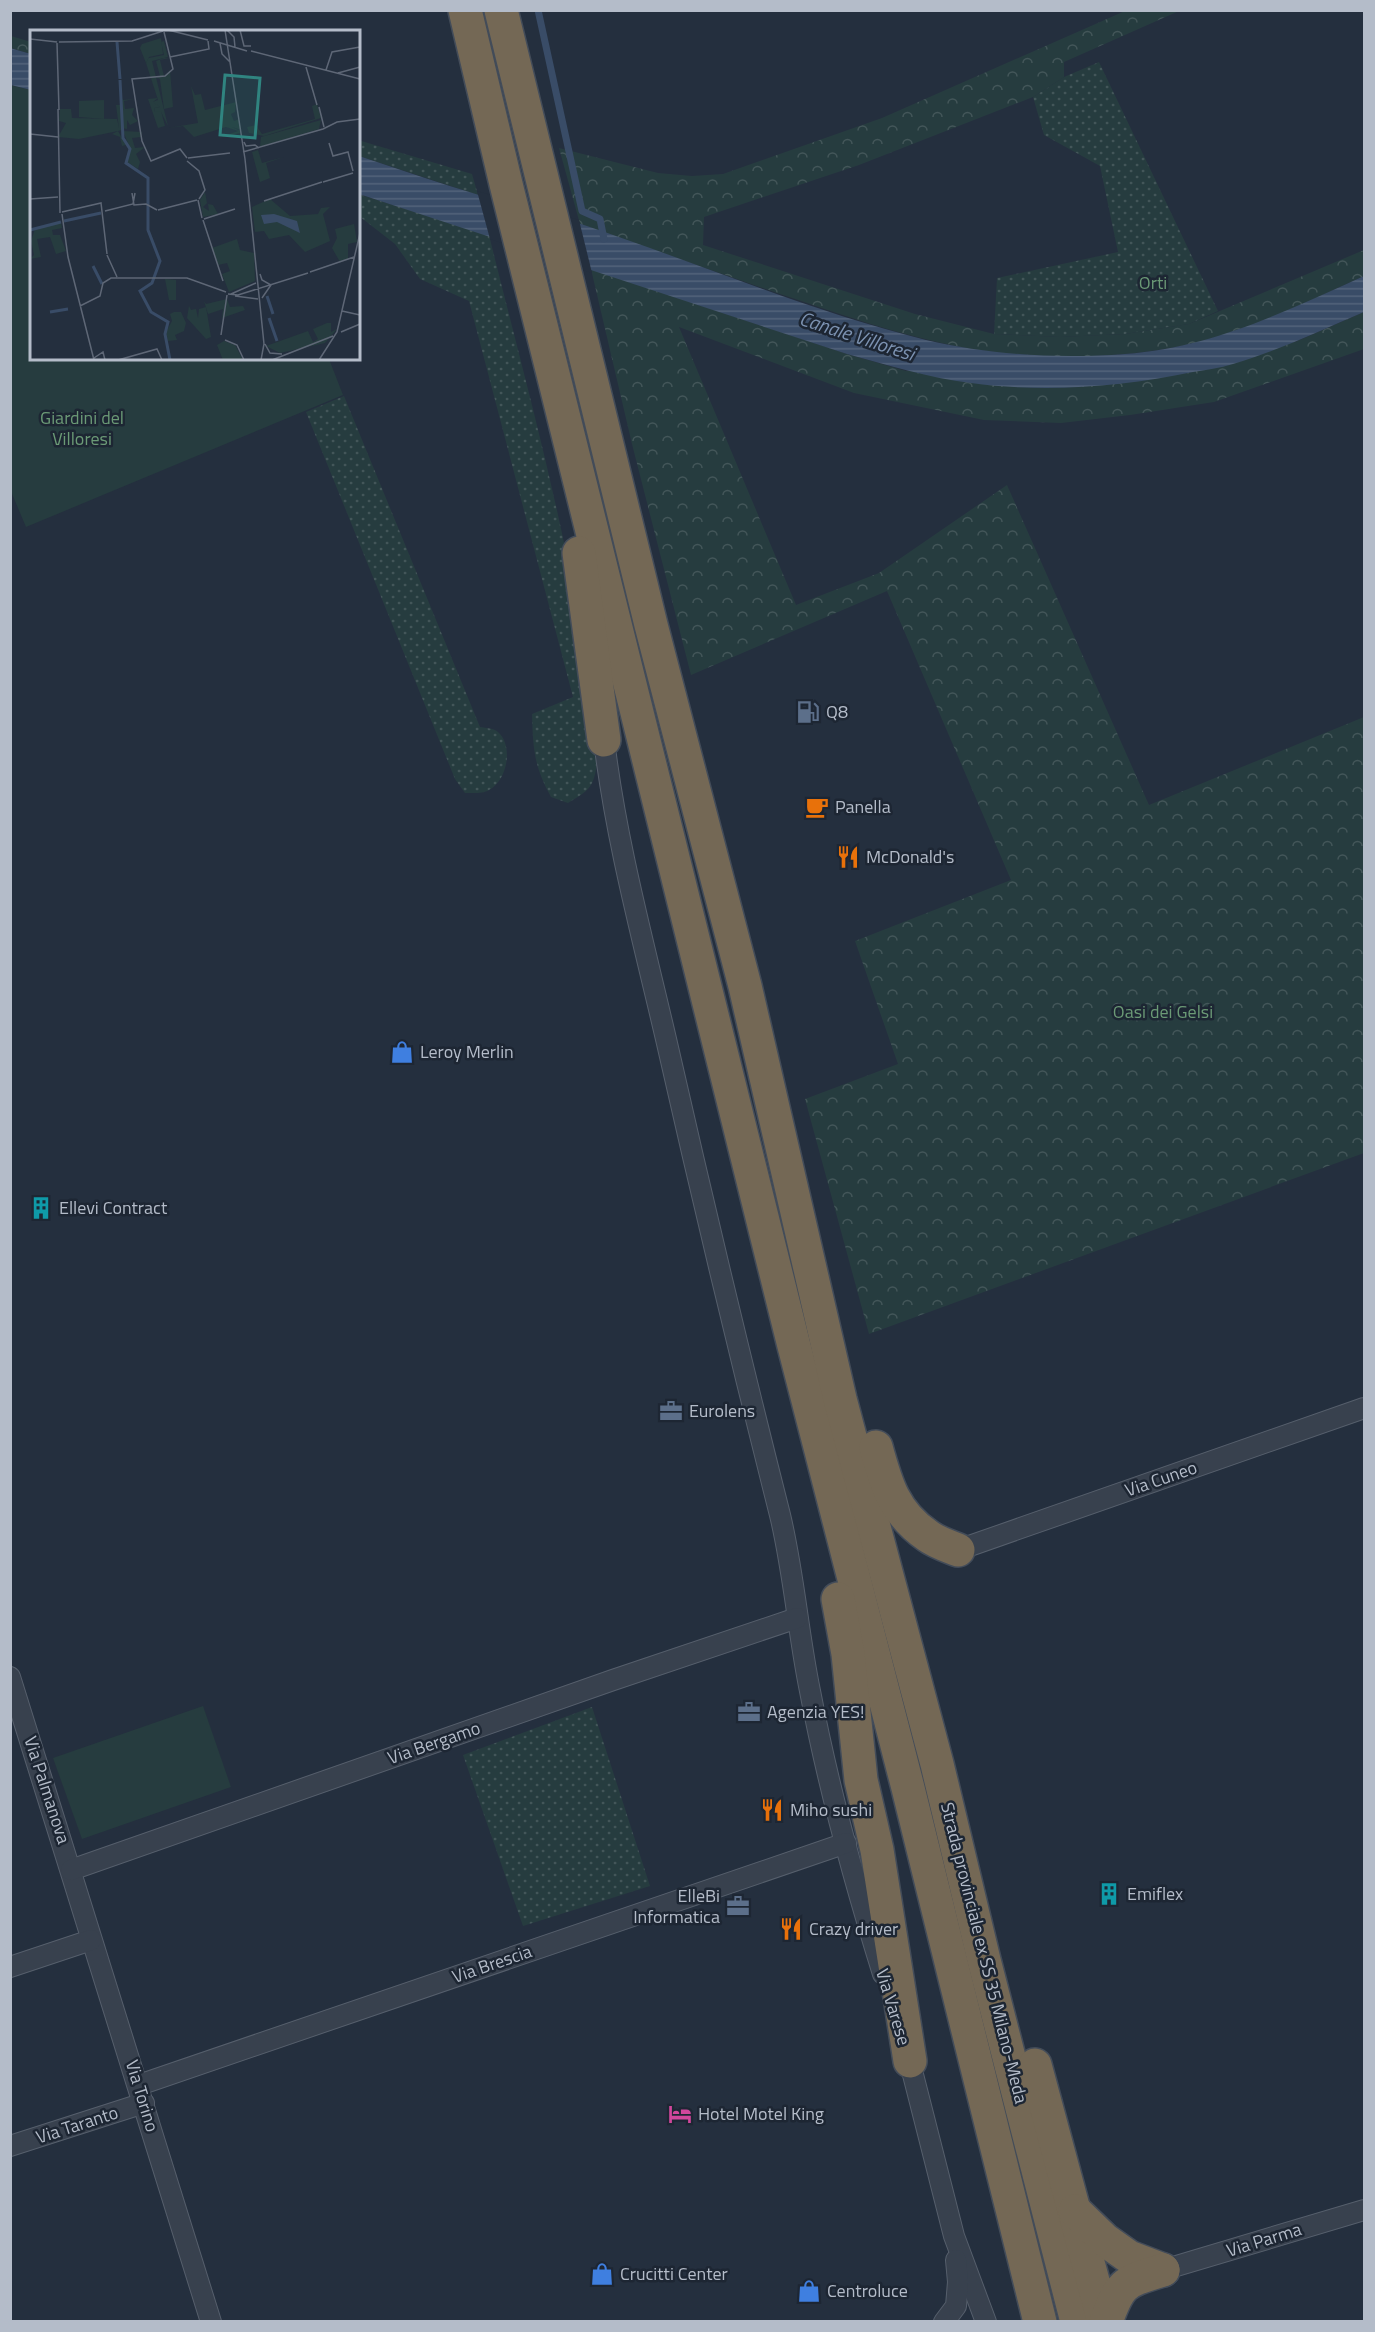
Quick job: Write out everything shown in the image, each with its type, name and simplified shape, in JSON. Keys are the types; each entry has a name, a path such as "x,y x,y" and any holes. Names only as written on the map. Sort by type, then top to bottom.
{"highway":[{"path":"465,10 794,1346 848,1654 861,1780 877,1850 910,2061"},
{"path":"501,10 651,625 745,986 840,1399 867,1419 888,1489 903,1512 928,1536 958,1550"},
{"path":"529,274 584,579 604,740"},
{"name":"Strada provinciale ex SS 35 Milano-Meda","path":"794,1346 908,1788 1040,2322"},
{"name":"Strada provinciale ex SS 35 Milano-Meda","path":"840,1399 937,1764 984,1960 1077,2322"},
{"path":"984,1960 1010,1973 1105,2322"},
{"path":"1075,2211 1105,2240 1129,2257 1163,2270"},
{"path":"1105,2322 1115,2296 1131,2280 1163,2270"}],"street":[{"name":"Via Varese","path":"604,740 639,925 731,1318 787,1544 809,1690 863,1909 910,2061 954,2236 986,2322"},
{"name":"Via Cuneo","path":"958,1550 1365,1408"},
{"name":"Via Bergamo","path":"71,1870 797,1618"},
{"name":"Via Palmanova","path":"10,1677 71,1870"},
{"name":"Via Brescia","path":"141,2094 846,1843"},
{"name":"Via Torino","path":"71,1870 211,2322"},
{"path":"10,1967 91,1940"},
{"name":"Via Taranto","path":"10,2146 141,2094"},
{"name":"Via Parma","path":"1163,2270 1365,2210"},
{"path":"944,2322 956,2306 958,2282 954,2236"}],"green space":[{"path":"1125,11 1179,11 1064,62 1064,77 1033,97 859,165 704,217 703,245 915,314 994,334 1060,337 1125,334 1189,324 1364,250 1364,276 1258,323 1191,344 1125,354 1024,355 957,346 888,329 580,224 559,148 658,173 692,176 723,174 882,118"},
{"path":"11,36 30,42 30,54 11,48"},
{"name":"Orti","path":"1099,62 1218,311 1189,324 1125,334 1060,337 994,334 997,278 1118,252 1100,166 1044,135 1033,97 1064,77"},
{"name":"Giardini del Villoresi","path":"10,85 30,90 30,360 329,360 343,395 26,527 10,489"},
{"path":"360,141 472,174 478,195 360,156"},
{"path":"360,195 489,235 560,526 583,643 597,764 588,789 568,803 551,797 541,776 534,747 532,714 573,697 469,301 420,279 395,244 360,217"},
{"name":"Oasi dei Gelsi","path":"591,269 847,354 906,371 1295,342 1364,312 1364,349 1214,402 1061,423 984,420 854,393 679,327 796,605 879,573 1007,485 1149,805 1364,717 1364,1153 869,1334 805,1099 898,1064 855,941 1011,880 887,591 691,675 632,444"},
{"path":"344,396 480,727 496,731 503,738 506,746 504,771 495,785 487,791 465,793 455,779 306,412"},
{"path":"203,1706 231,1787 82,1839 53,1758"},
{"path":"592,1707 650,1886 523,1926 463,1755"}],"water":[{"path":"10,48 30,54 30,90 11,85"},
{"name":"Canale Villoresi","path":"360,156 581,224 838,315 926,340 1000,352 1050,356 1125,354 1188,344 1248,326 1364,276 1364,312 1250,359 1218,368 1166,377 1082,387 999,386 940,378 847,354 360,194"}],"pier":[{"path":"477,191 579,220 592,273 490,239"}],"waterway":[{"path":"538,10 582,211 600,219 604,239"}],"place":[{"name":"Q8","path":"808,712"},
{"name":"Panella","path":"817,807"},
{"name":"McDonald's","path":"848,857"},
{"name":"Leroy Merlin","path":"402,1052"},
{"name":"Ellevi Contract","path":"41,1208"},
{"name":"Eurolens","path":"671,1411"},
{"name":"Agenzia YES!","path":"749,1712"},
{"name":"Miho sushi","path":"772,1810"},
{"name":"Emiflex","path":"1109,1894"},
{"name":"ElleBi Informatica","path":"738,1906"},
{"name":"Crazy driver","path":"791,1929"},
{"name":"Hotel Motel King","path":"680,2114"},
{"name":"Crucitti Center","path":"602,2274"},
{"name":"Centroluce","path":"809,2291"}]}
